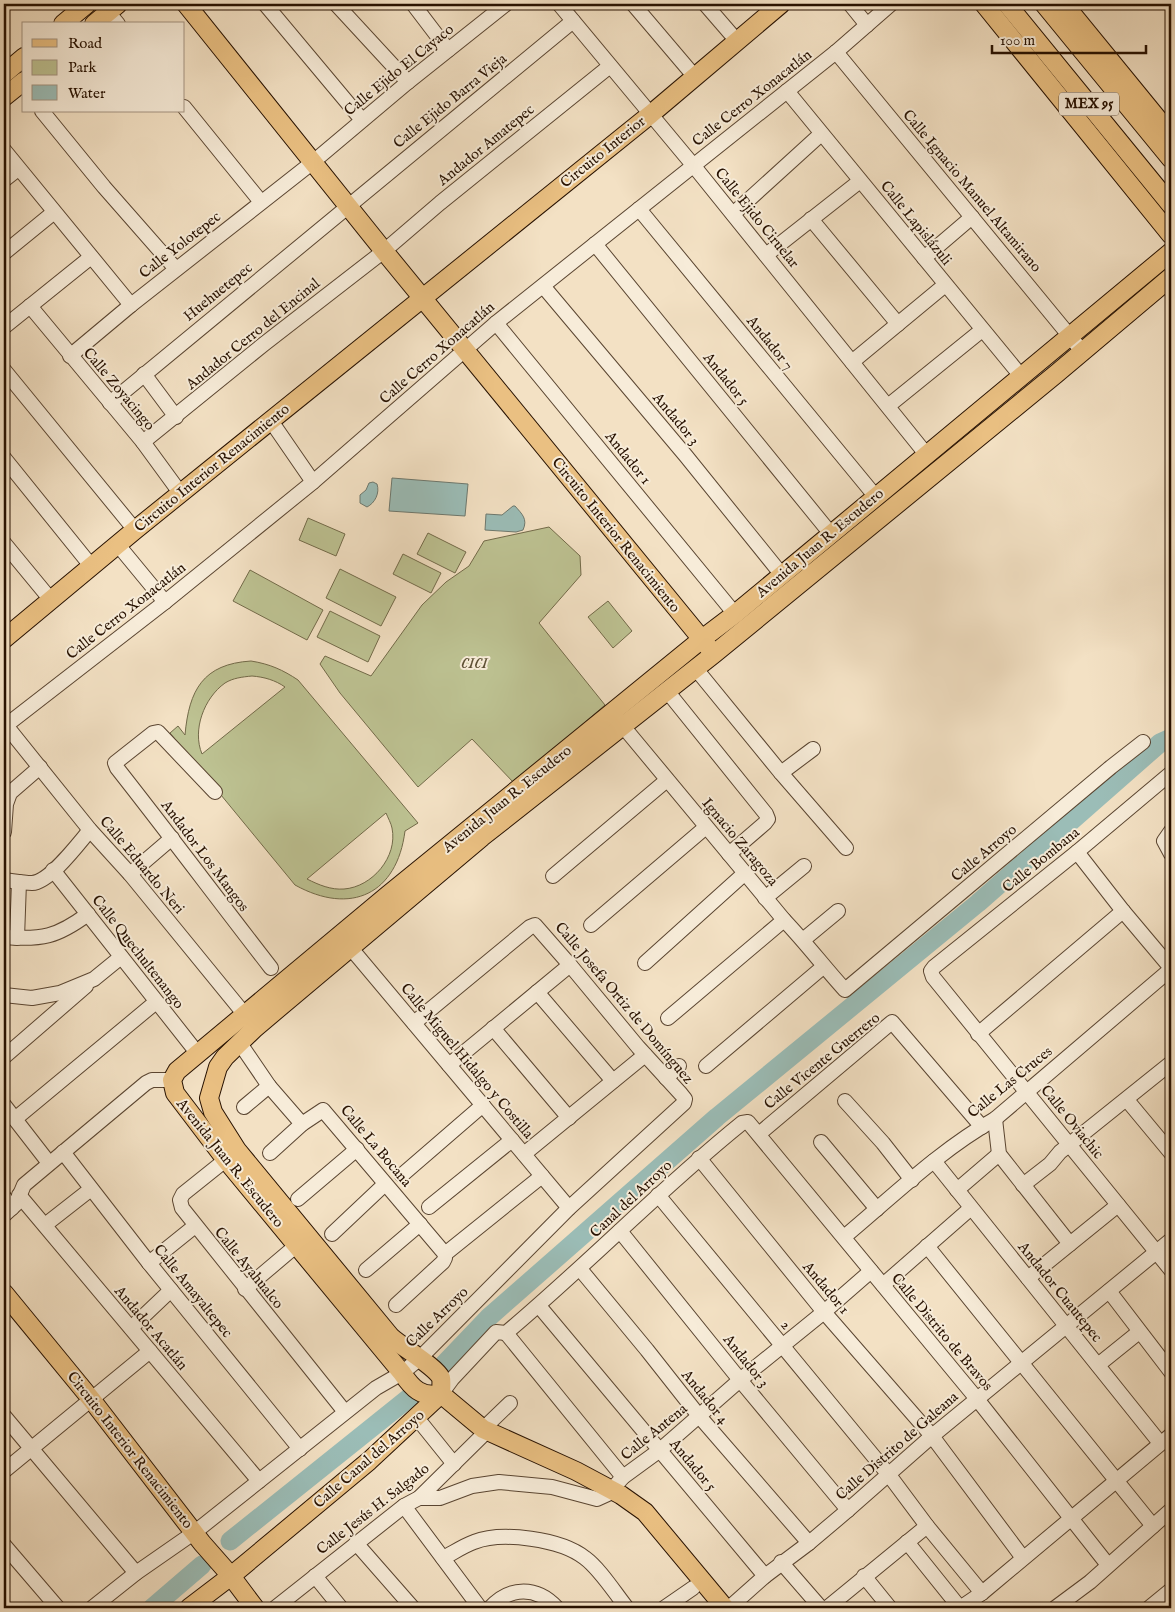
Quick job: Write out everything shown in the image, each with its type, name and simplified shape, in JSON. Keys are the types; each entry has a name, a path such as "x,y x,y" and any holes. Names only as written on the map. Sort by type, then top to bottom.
{"main road":[{"path":"65,22 87,4"},
{"name":"Circuito Interior Renacimiento","path":"186,4 464,350 714,654"},
{"name":"Circuito Interior","path":"423,298 696,77 780,4"},
{"path":"984,4 1171,235"},
{"name":"MEX 95","path":"1007,4 1171,205"},
{"name":"MEX 95","path":"1044,4 1171,159"},
{"path":"1064,4 1171,135"},
{"path":"98,22 115,13"},
{"path":"4,74 22,59"},
{"path":"4,97 22,83"},
{"name":"Avenida Juan R. Escudero","path":"302,1241 392,1338 429,1365 441,1378 441,1394 424,1395 410,1385 302,1241 232,1155 209,1139 187,1111 175,1093 172,1080 177,1071 198,1054 250,1021 478,831 612,713 760,594 1171,252"},
{"name":"Avenida Juan R. Escudero","path":"478,831 623,726 696,669 1171,277"},
{"name":"Circuito Interior Renacimiento","path":"5,634 51,600 423,298"},
{"path":"760,594 771,608"},
{"name":"Avenida Juan R. Escudero","path":"232,1155 223,1128 213,1112 209,1098 218,1067 239,1042 250,1021"},
{"path":"187,1111 209,1098"},
{"path":"209,1139 223,1128"},
{"name":"Circuito Interior Renacimiento","path":"4,1293 255,1608"},
{"path":"441,1394 485,1430 611,1487 632,1502 645,1512 725,1608"},
{"name":"Calle Canal del Arroyo","path":"188,1608 231,1576 369,1461 441,1394"},
{"path":"611,1487 692,1588 711,1608"}],"street":[{"path":"266,4 362,120"},
{"path":"336,4 408,82"},
{"path":"413,4 448,50"},
{"name":"Calle Ejido El Cayaco","path":"313,162 408,82 506,4"},
{"name":"Calle Ejido Ciruelar","path":"559,4 733,214 926,454"},
{"path":"633,4 696,77"},
{"path":"705,4 737,41"},
{"path":"850,4 867,25"},
{"name":"Calle Cerro Xonacatlán","path":"4,726 165,602 313,482 496,323 836,52 892,4"},
{"name":"Calle Ejido Barra Vieja","path":"348,206 573,21"},
{"name":"Calle Ignacio Manuel Altamirano","path":"836,52 1071,335 1082,351"},
{"name":"Andador Amatepec","path":"384,251 440,203 610,66"},
{"name":"Calle Lapislázuli","path":"787,91 1021,376"},
{"path":"185,108 261,202"},
{"path":"43,112 104,187 176,269"},
{"path":"733,214 822,134"},
{"path":"4,150 131,305"},
{"name":"Calle Yolotepec","path":"70,356 176,269 313,162"},
{"path":"4,180 18,169"},
{"path":"766,255 860,181"},
{"name":"Huehuetepec","path":"110,403 348,206"},
{"name":"Andador 7","path":"639,209 876,497"},
{"path":"4,253 53,212"},
{"path":"924,258 972,217"},
{"path":"811,219 898,324"},
{"name":"Andador 5","path":"595,244 832,534"},
{"name":"Andador Cerro del Encinal","path":"143,442 264,344 384,251"},
{"path":"4,327 91,257"},
{"path":"852,362 945,285"},
{"name":"Andador 3","path":"543,286 782,574"},
{"name":"Calle Zoyacingo","path":"30,306 143,442 181,494"},
{"name":"Andador 1","path":"496,323 735,614"},
{"path":"888,406 982,330"},
{"path":"4,370 135,530"},
{"path":"144,374 176,417"},
{"path":"271,421 313,482"},
{"path":"4,458 92,566"},
{"path":"4,543 51,600"},
{"path":"118,545 165,602"},
{"path":"696,669 781,773 846,848"},
{"path":"667,691 766,814 768,819 729,854"},
{"name":"Ignacio Zaragoza","path":"612,713 765,898 803,940 823,967 845,990"},
{"name":"Calle Eduardo Neri","path":"4,726 40,767 90,830 130,874 250,1021"},
{"name":"Andador Los Mangos","path":"215,792 158,732 153,733 115,763 194,870 271,968"},
{"name":"Calle Arroyo","path":"845,990 1111,766 1143,742"},
{"path":"781,773 813,749"},
{"path":"4,832 6,804 10,793 40,767"},
{"name":"Calle Bombana","path":"931,971 1078,852 1171,773"},
{"path":"553,876 667,780"},
{"path":"591,925 706,827"},
{"path":"4,880 32,883 42,880 90,830"},
{"path":"1171,831 1164,841 1171,854"},
{"path":"130,874 172,838"},
{"path":"1078,852 1123,911 1171,968"},
{"path":"765,898 804,866"},
{"name":"Calle Quechultenango","path":"53,870 198,1054"},
{"path":"644,963 745,873"},
{"path":"20,882 10,938 42,938 56,934 71,927 88,914"},
{"path":"803,940 838,911"},
{"path":"978,1034 1123,911"},
{"path":"668,1018 784,920"},
{"name":"Calle Josefa Ortiz de Domínguez","path":"414,1023 530,927 535,925 645,1055 682,1094 685,1099 684,1104"},
{"name":"Calle Miguel Hidalgo y Costilla","path":"345,942 568,1208"},
{"path":"4,1057 121,957"},
{"path":"449,1065 570,965"},
{"path":"706,1066 823,967"},
{"name":"Calle Las Cruces","path":"844,1237 934,1161 982,1126 995,1119 1171,968"},
{"name":"Calle Oviachic","path":"931,971 933,977 978,1034 1171,1270"},
{"path":"4,995 32,998 60,993 94,979"},
{"path":"537,992 613,1081"},
{"path":"15,1119 156,1002"},
{"name":"Calle Vicente Guerrero","path":"759,1134 892,1022 982,1126"},
{"path":"493,1028 569,1118"},
{"path":"239,1042 269,1086 302,1124 270,1153"},
{"path":"524,1154 645,1055"},
{"path":"1023,1184 1050,1164 1060,1152 1171,1063"},
{"path":"666,1078 679,1066"},
{"path":"7,1206 20,1195 24,1185 146,1083 152,1080 172,1080"},
{"path":"244,1107 269,1086"},
{"path":"1127,1100 1170,1150"},
{"path":"845,1101 883,1143 912,1180"},
{"name":"Calle Arroyo","path":"195,1532 376,1388 402,1373 420,1358 568,1208 684,1104"},
{"path":"4,1105 49,1163"},
{"path":"402,1174 482,1105"},
{"name":"Calle La Bocana","path":"302,1124 323,1110 445,1256"},
{"path":"995,1119 999,1154 1070,1244"},
{"name":"Calle Distrito de Bravos","path":"748,1122 977,1399 1108,1565"},
{"name":"Canal del Arroyo","path":"540,1306 699,1158 742,1123 748,1122"},
{"path":"429,1207 512,1140"},
{"path":"821,1142 877,1209"},
{"path":"298,1199 357,1149"},
{"name":"Calle Amayaltepec","path":"63,1152 149,1263 300,1449"},
{"path":"957,1190 999,1154"},
{"name":"Calle Ayahualco","path":"232,1155 183,1194 180,1200 182,1208 345,1412"},
{"name":"Andador 1","path":"699,1158 824,1312 932,1436 1023,1558"},
{"name":"Andador Cuautepec","path":"934,1161 1098,1365 1166,1439"},
{"path":"396,1305 445,1256 542,1176"},
{"path":"332,1234 385,1184"},
{"path":"45,1225 91,1189"},
{"name":"Andador Acatlán","path":"20,1195 259,1481"},
{"name":"2","path":"658,1195 889,1475 927,1526 982,1593"},
{"path":"1028,1278 1118,1205"},
{"path":"882,1285 971,1208"},
{"path":"366,1270 420,1224"},
{"path":"149,1263 195,1226"},
{"name":"Andador 3","path":"620,1230 740,1380 848,1510"},
{"name":"Calle Distrito de Galeana","path":"729,1608 781,1562 809,1543 848,1510 932,1436 1171,1240"},
{"path":"245,1289 302,1241"},
{"path":"928,1246 1153,1526"},
{"name":"Andador 4","path":"580,1269 699,1416 809,1543"},
{"name":"Calle Antena","path":"611,1487 660,1450 740,1380 871,1271"},
{"path":"130,1328 171,1290"},
{"path":"1108,1291 1171,1372"},
{"name":"Andador 5","path":"540,1306 764,1576"},
{"name":"Calle Canal del Arroyo","path":"441,1394 452,1379 496,1332 506,1333 540,1306"},
{"path":"1098,1365 1139,1332"},
{"path":"419,1498 440,1498 472,1486 499,1482 552,1487 597,1499 611,1487 506,1333"},
{"path":"4,1471 150,1351"},
{"name":"Calle Jesús H. Salgado","path":"275,1608 404,1506 419,1498 454,1464 510,1403"},
{"path":"4,1416 136,1573"},
{"path":"417,1418 454,1464"},
{"path":"908,1542 960,1608 982,1593 1166,1439"},
{"path":"404,1506 480,1608"},
{"path":"1056,1608 1090,1582 1171,1510"},
{"path":"827,1608 927,1526"},
{"path":"92,1608 136,1573 195,1532"},
{"path":"443,1558 474,1541 503,1537 522,1537 547,1542 585,1558 627,1608"},
{"path":"356,1543 413,1608"},
{"path":"4,1545 58,1608"},
{"path":"781,1562 820,1608"},
{"path":"315,1576 340,1608"},
{"path":"864,1576 890,1608"},
{"path":"664,1608 692,1588"},
{"path":"1150,1608 1171,1590"},
{"path":"490,1608 499,1598 513,1592 528,1592 544,1597 557,1608"}],"green space":[{"path":"308,518 345,534 336,556 299,540"},
{"name":"CICI","path":"549,527 580,556 581,575 539,623 605,705 514,783 472,739 418,787 340,693 320,664 325,656 371,676 422,605 446,582 469,566 484,541"},
{"path":"428,533 466,552 455,573 417,554"},
{"path":"403,554 441,573 431,593 393,574"},
{"path":"340,569 396,597 381,626 326,598"},
{"path":"250,570 323,610 307,640 233,601"},
{"path":"608,601 632,631 613,648 588,617"},
{"path":"330,611 380,636 368,662 317,637"},
{"path":"251,661 264,664 282,670 298,680 418,823 405,831 400,853 392,870 381,884 368,893 352,898 335,898 315,894 295,885 170,733 178,726 185,735 190,705 202,682 210,674 235,663","holes":["252,676 269,679 285,687 202,754 199,745 199,725 211,697 228,681","386,813 392,828 393,839 391,849 387,860 373,876 364,883 344,889 325,887 307,879"]}],"water":[{"path":"392,478 468,484 465,516 389,511"},
{"path":"373,482 378,487 377,494 372,503 367,507 360,503 360,495 366,490 369,483"},
{"path":"513,506 524,517 523,530 516,532 485,530 486,514 502,515"}],"waterway":[{"path":"444,1364 488,1318 717,1117 978,903 1160,743 1171,738"},
{"path":"230,1541 415,1393"},
{"path":"152,1608 202,1565"}]}
